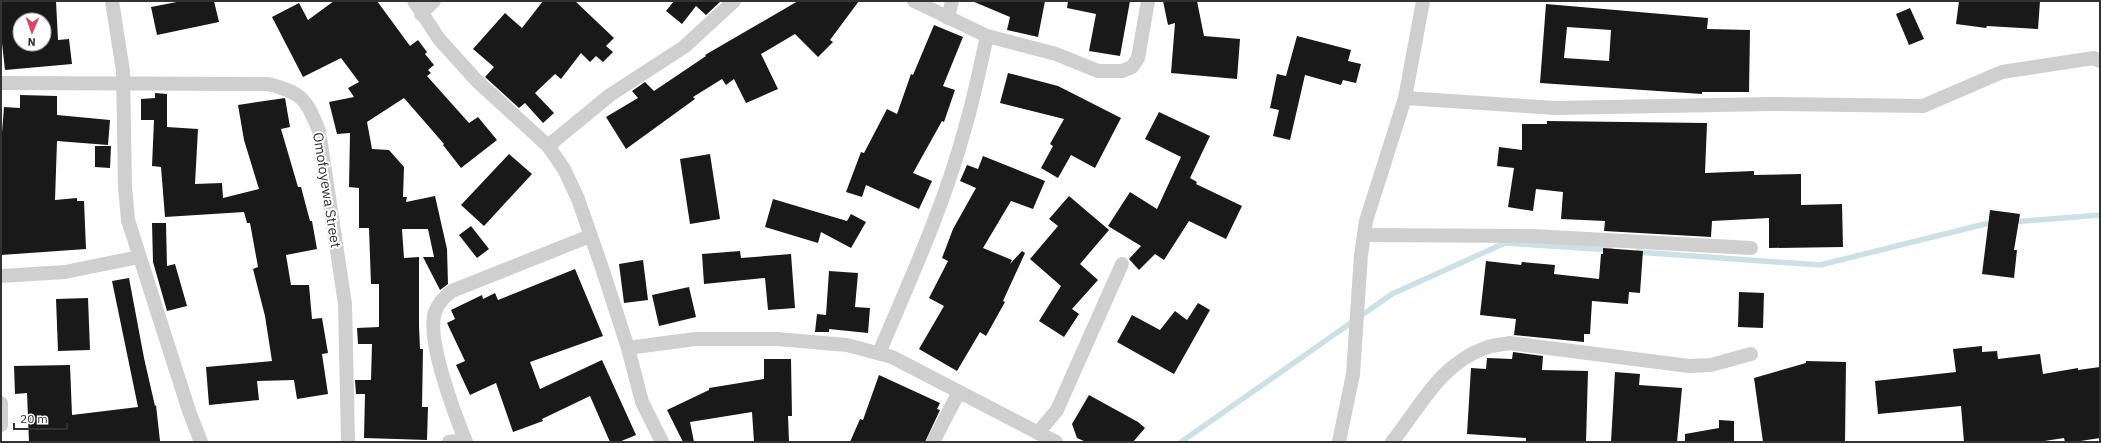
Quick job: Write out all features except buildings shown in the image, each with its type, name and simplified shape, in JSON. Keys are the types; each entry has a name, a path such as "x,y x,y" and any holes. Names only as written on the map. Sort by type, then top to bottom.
{"street":[{"path":"112,1 124,84 125,187 128,220 189,411 201,442"},
{"path":"414,1 438,39 478,81 548,146 564,169 590,236 628,348 642,402 662,442"},
{"path":"421,14 434,1"},
{"path":"548,146 610,95 684,47 734,1"},
{"path":"914,1 987,36 1056,54 1098,71 1122,71 1132,67 1138,58 1148,1"},
{"path":"948,18 952,1"},
{"path":"1339,442 1353,374 1361,255 1366,221 1405,98 1423,1"},
{"path":"879,354 928,239 952,171 965,129 987,36"},
{"path":"1405,98 1555,108 1771,104 1923,106 2002,72 2094,58 2100,61"},
{"name":"Omofoyewa Street","path":"1,84 268,84 300,95 311,110 319,131 345,304 348,442"},
{"path":"1364,235 1533,236 1751,248"},
{"path":"449,442 465,441 441,371 434,329 435,313 441,300 452,291 590,236"},
{"path":"1,276 65,272 140,257"},
{"path":"1038,433 1057,410 1122,264"},
{"path":"628,348 695,338 777,339 847,345 892,357 1056,442"},
{"path":"1392,442 1440,376 1465,357 1486,347 1509,344 1689,366 1711,365 1751,354"},
{"path":"933,442 959,392"},
{"path":"1,403 1,425"}],"waterway":[{"path":"2012,222 2100,215"},
{"path":"1637,252 1820,265 1985,224 1995,223"},
{"path":"1181,442 1392,294 1505,243 1611,250"}]}
